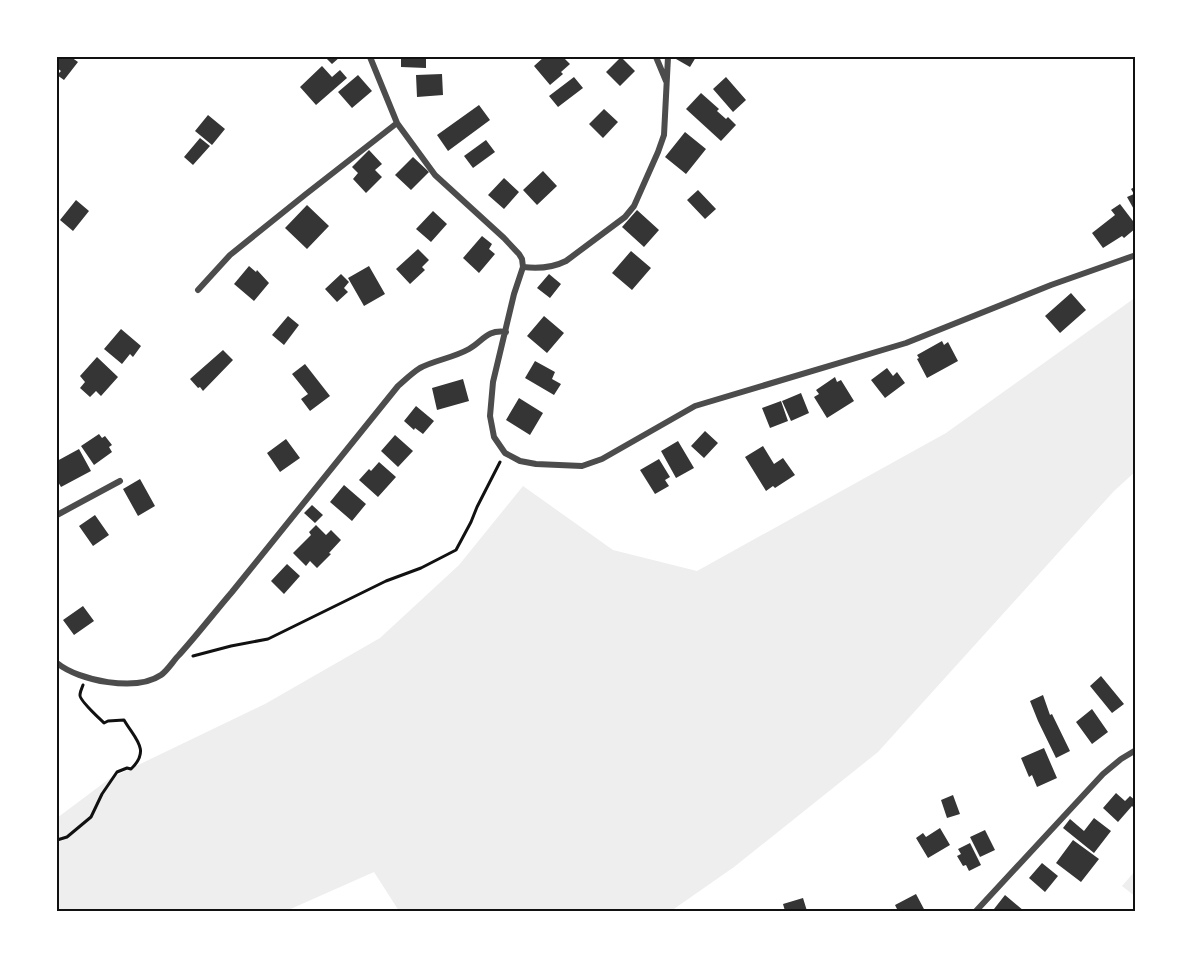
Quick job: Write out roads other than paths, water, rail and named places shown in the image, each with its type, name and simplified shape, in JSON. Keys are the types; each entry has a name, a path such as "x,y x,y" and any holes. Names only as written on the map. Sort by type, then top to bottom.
{"street":[{"path":"370,57 398,123 435,175 504,238 522,259 523,267 514,294 493,382 490,416 494,437 505,453 520,461 582,466 602,459 695,406 906,343 1051,285 1136,255"},
{"path":"656,57 667,83"},
{"path":"523,267 546,268 566,261 625,217 634,206 664,135 668,57"},
{"path":"198,290 230,255 398,123"},
{"path":"57,663 62,668 84,676 126,684 145,682 161,675 212,617 398,386 421,367 471,348 490,333 498,330 506,332"},
{"path":"57,515 120,481"},
{"path":"976,911 1103,774 1136,750"}]}
